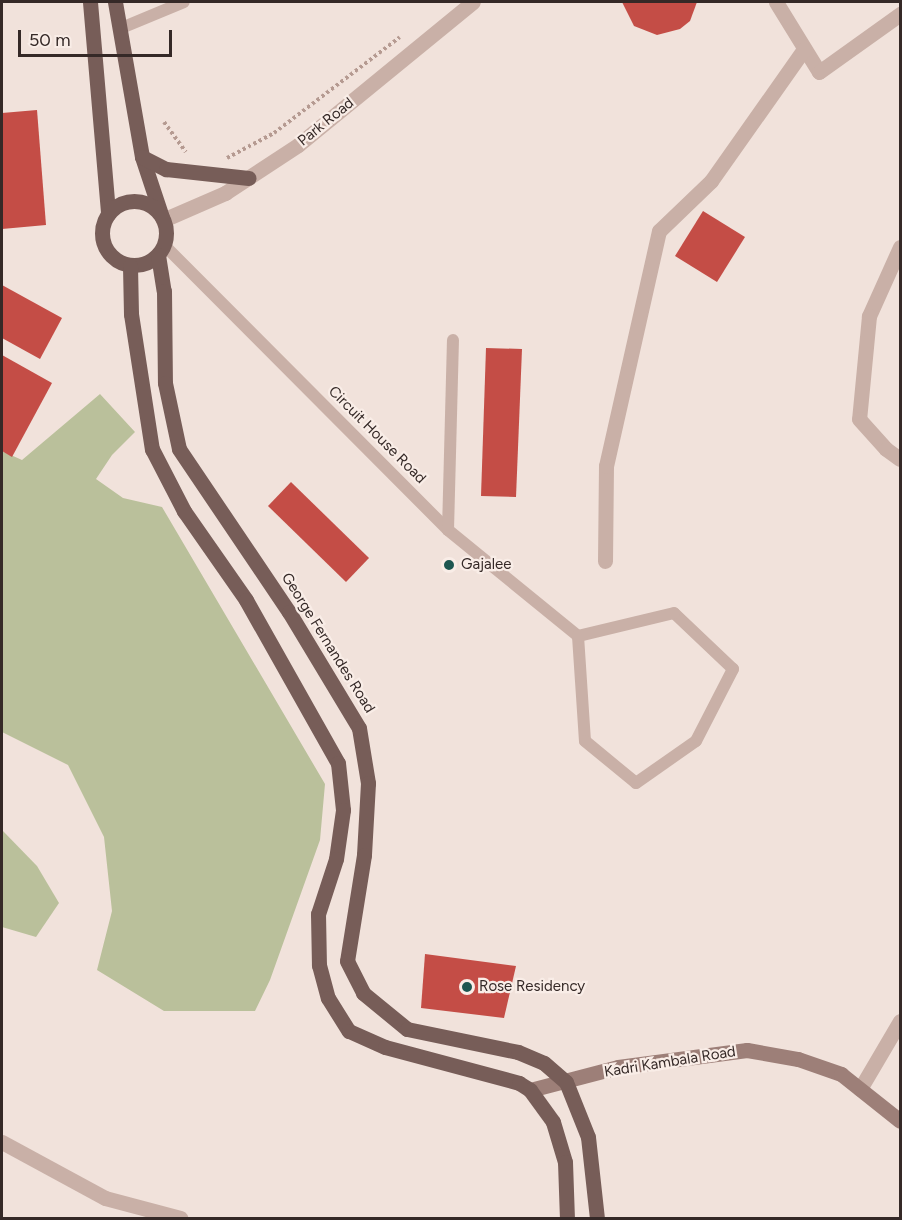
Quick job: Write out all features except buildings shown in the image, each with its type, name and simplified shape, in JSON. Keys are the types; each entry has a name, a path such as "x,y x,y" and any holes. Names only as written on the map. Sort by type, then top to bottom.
{"main road":[{"path":"90,2 108,214 103,224 103,242 116,260 130,266 141,265 161,250"},
{"name":"George Fernandes Road","path":"115,2 142,157 162,219 165,383 179,448 289,612 359,728 368,783 364,855 347,961 363,993 407,1029 518,1052 544,1063 566,1082 588,1137 597,1218"},
{"path":"142,157 166,169 249,178"},
{"path":"108,214 131,201 153,207 162,219"},
{"path":"130,266 131,314 152,450 184,511 246,600 338,763 343,810 336,859 318,914 319,965 328,998 349,1031 386,1047 519,1083 530,1090 553,1122 565,1162 567,1218"}],"street":[{"name":"Park Road","path":"162,219 225,193 298,145 473,2"},
{"path":"776,2 819,72 900,14"},
{"path":"605,561 606,466 659,231 711,181 804,49"},
{"path":"900,247 869,316 859,419 886,449 900,459"},
{"path":"860,1089 900,1021"},
{"name":"Kadri Kambala Road","path":"530,1090 618,1067 747,1050 798,1059 831,1070 860,1089 900,1121"},
{"path":"2,1142 105,1198 154,1216 180,1218"}],"lane":[{"path":"119,29 184,2"},
{"name":"Circuit House Road","path":"161,250 448,530 578,636"},
{"path":"448,530 453,340"},
{"path":"674,613 733,669 696,741 636,783 585,741 578,636 674,613"}],"path":[{"path":"221,161 274,133 410,29"},
{"path":"164,122 182,151 192,154"}],"green space":[{"path":"100,394 135,432 112,455 96,479 123,498 162,507 325,784 320,840 270,980 255,1011 164,1011 97,970 112,911 104,837 68,765 2,732 2,451 22,460"},
{"path":"2,830 37,866 59,903 36,937 2,927"}],"place":[{"name":"Gajalee","path":"449,565"},
{"name":"Rose Residency","path":"467,987"}]}
